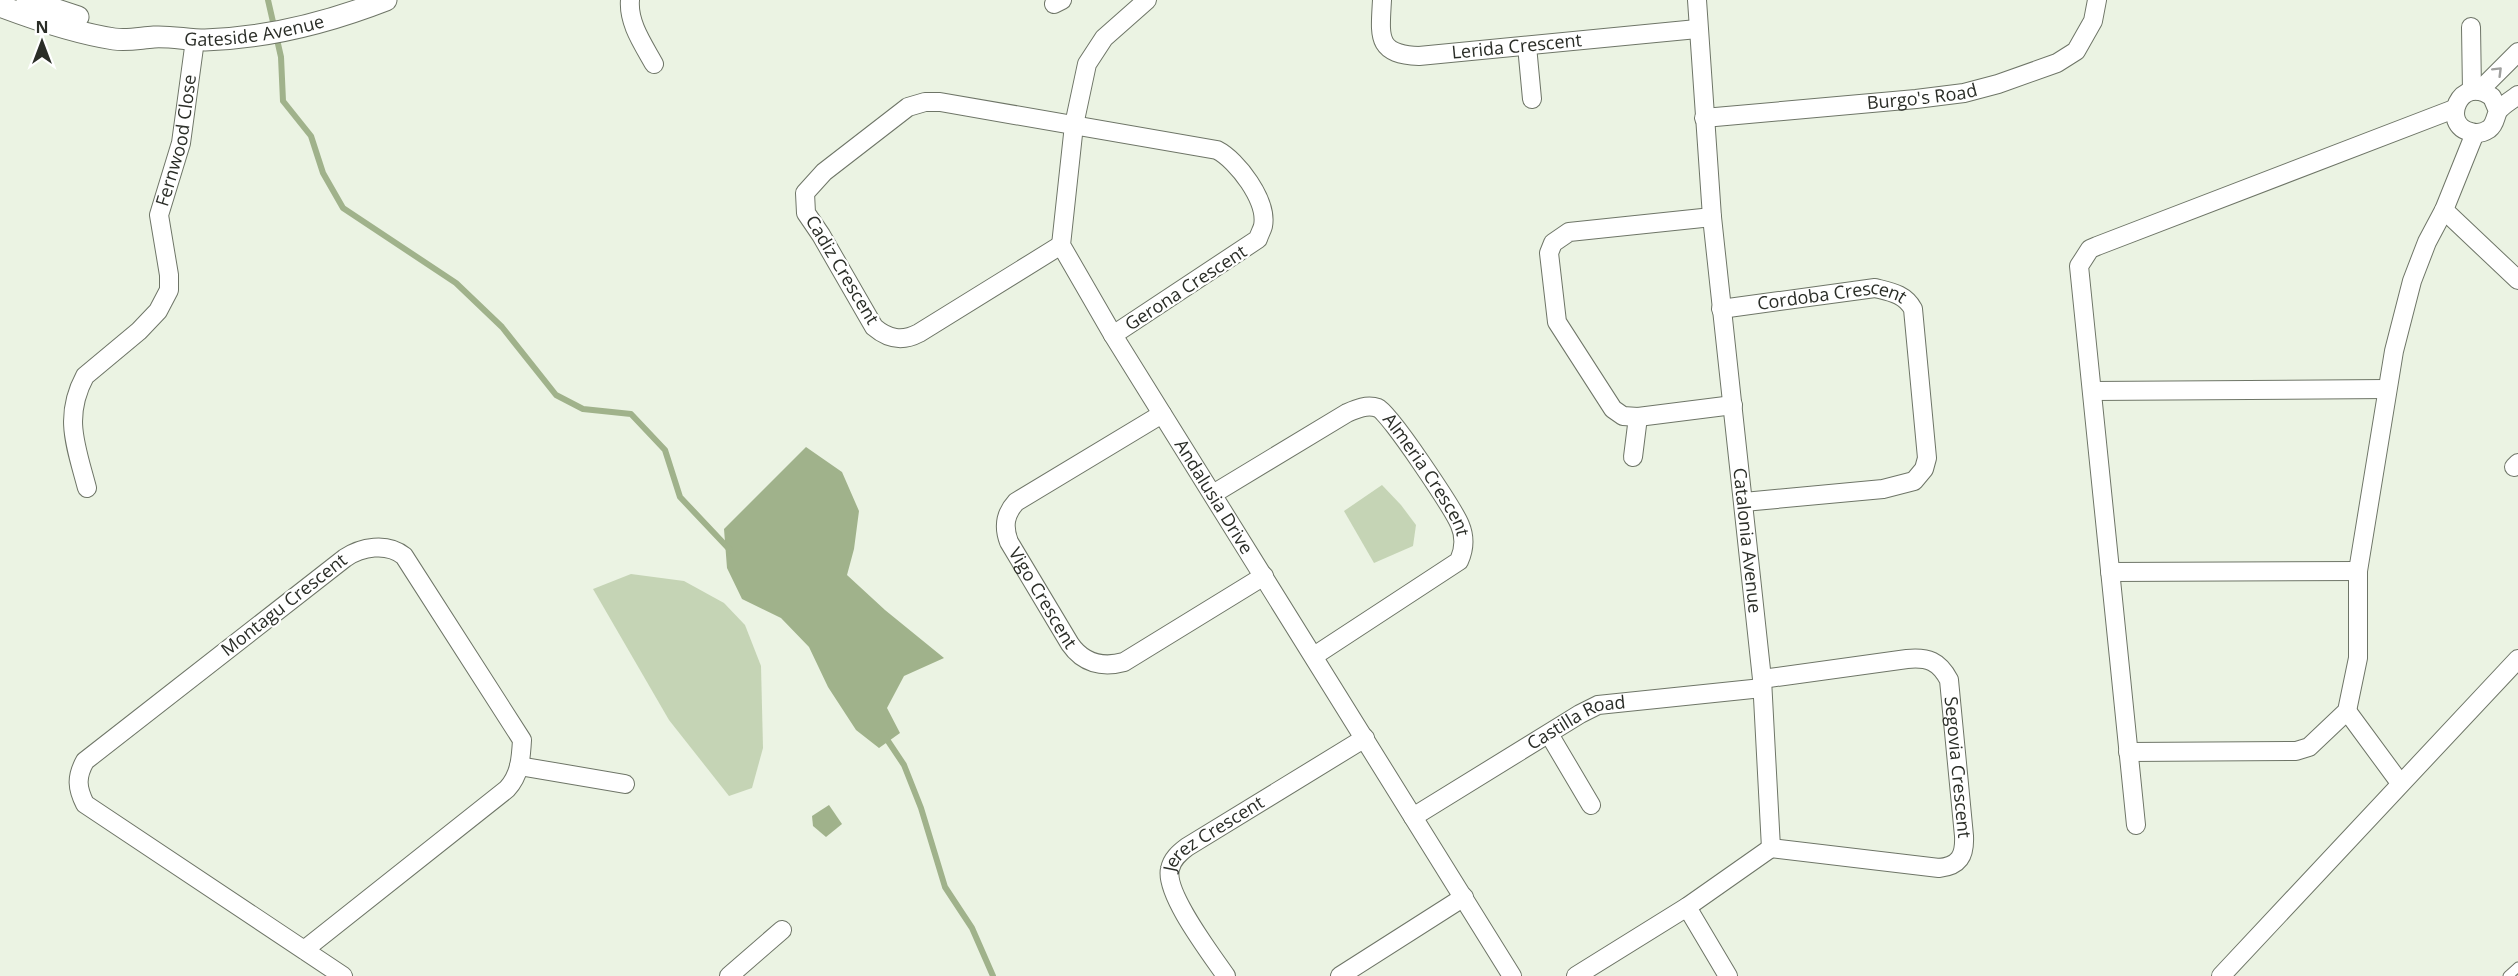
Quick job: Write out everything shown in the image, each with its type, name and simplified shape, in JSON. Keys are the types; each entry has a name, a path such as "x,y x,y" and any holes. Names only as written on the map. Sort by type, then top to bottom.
{"street":[{"name":"Gateside Avenue","path":"27,0 53,10 154,37 195,40 268,35 351,14 386,0"},
{"path":"630,0 631,14 638,35 654,64"},
{"path":"1061,245 1074,125 1087,64 1104,38 1147,0"},
{"name":"Lerida Crescent","path":"1382,0 1382,37 1391,51 1401,55 1419,56 1697,29"},
{"name":"Catalonia Avenue","path":"1697,0 1697,29 1712,217 1762,683 1771,848"},
{"name":"Burgo's Road","path":"1704,118 1916,99 1964,93 1998,84 2057,63 2076,51 2093,21 2097,0"},
{"name":"Gateside Avenue","path":"0,6 44,22 113,39 135,40 154,37"},
{"path":"2471,27 2476,90"},
{"name":"Fernwood Close","path":"87,488 72,431 75,397 80,384 85,376 139,331 158,311 169,290 169,275 159,215 181,143 195,40"},
{"path":"1527,46 1532,99"},
{"path":"2518,52 2476,90 2460,97 2454,109 2455,116 2462,128 2475,133 2488,130 2493,125 2498,111 2518,95"},
{"path":"2476,90 2492,97 2498,111"},
{"name":"Cadiz Crescent","path":"1061,245 910,338 893,338 883,335 874,327 806,213 805,193 824,172 908,107 925,102 940,102 1074,125"},
{"path":"2136,825 2079,266 2090,249 2454,109"},
{"name":"Gerona Crescent","path":"1074,125 1217,150 1232,159 1247,180 1260,205 1263,218 1258,239 1251,246 1113,335"},
{"path":"2128,752 2296,751 2309,747 2347,711 2358,658 2358,571 2398,330 2412,281 2427,242 2444,210 2475,133"},
{"path":"2444,210 2518,280"},
{"path":"1712,217 1569,232 1553,243 1549,253 1554,315 1561,330 1613,409 1623,416 1638,417 1733,405"},
{"name":"Andalusia Drive","path":"1061,245 1113,335 1512,976"},
{"name":"Cordoba Crescent","path":"1721,309 1875,288 1893,292 1908,300 1913,309 1927,458 1924,469 1914,481 1883,489 1744,501"},
{"path":"2092,391 2387,389"},
{"name":"Almeria Crescent","path":"1213,494 1347,413 1366,406 1379,408 1398,429 1461,525 1463,552 1459,561 1314,656"},
{"name":"Vigo Crescent","path":"1162,414 1017,502 1008,511 1005,528 1009,542 1070,644 1076,653 1090,662 1106,665 1124,662 1264,576"},
{"path":"1633,457 1638,417"},
{"name":"Montagu Crescent","path":"304,950 507,789 514,780 519,766 522,740 404,556 398,551 357,549 85,761 78,773 78,790 85,804 304,950 343,976"},
{"path":"2110,572 2358,571"},
{"name":"Segovia Crescent","path":"1762,683 1907,659 1926,658 1939,664 1949,680 1965,845 1960,860 1952,867 1939,868 1771,848"},
{"path":"2221,976 2518,659"},
{"name":"Castilla Road","path":"1413,817 1580,714 1605,704 1762,683"},
{"path":"2347,711 2400,783"},
{"path":"1549,734 1591,806"},
{"name":"Jerez Crescent","path":"1226,976 1175,897 1169,874 1173,860 1187,847 1365,738"},
{"path":"519,766 625,784"},
{"path":"1576,976 1687,907 1771,848"},
{"path":"1340,976 1464,897"},
{"path":"1687,907 1728,976"},
{"path":"729,976 782,930"}],"lane":[{"path":"2508,976 2518,967"}],"shaded area":[{"path":"806,447 842,472 859,511 854,549 847,575 885,610 944,658 904,676 887,708 900,733 879,748 856,730 828,687 809,647 781,618 742,599 727,568 724,529"},
{"path":"1382,485 1416,525 1413,546 1374,563 1344,511"},
{"path":"631,574 684,581 724,603 745,625 761,666 763,748 752,788 729,796 669,720 593,589"},
{"path":"829,805 842,824 826,837 813,826 812,816"}],"waterway":[{"path":"268,0 281,57 283,101 311,136 323,173 343,208 456,283 502,327 556,395 583,409 631,414 665,450 680,497 730,550"},
{"path":"884,735 904,765 921,808 945,887 972,928 993,976"}]}
